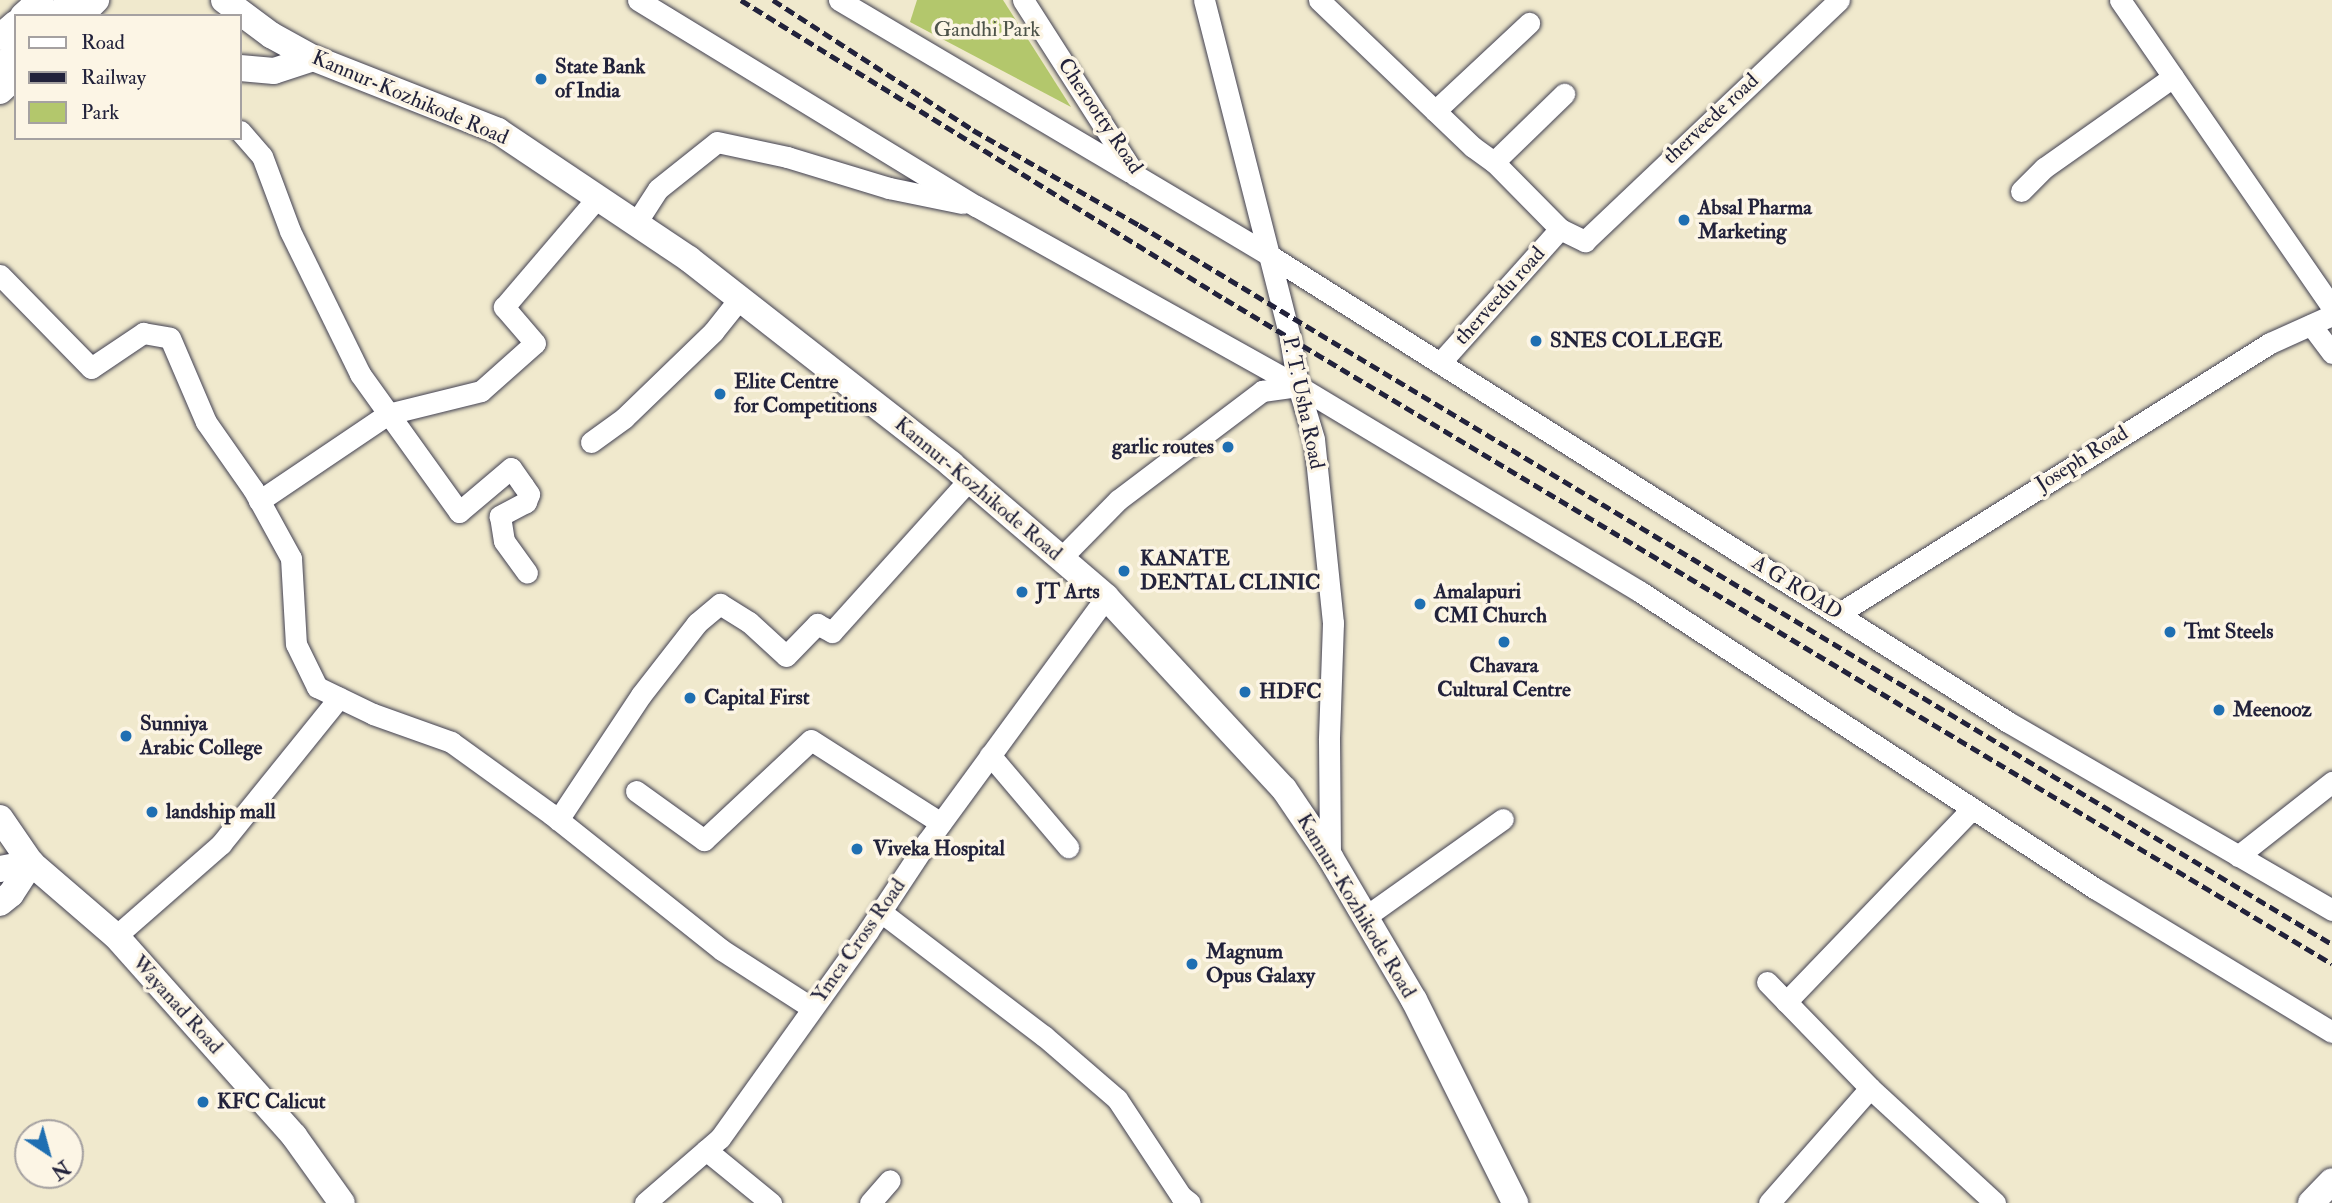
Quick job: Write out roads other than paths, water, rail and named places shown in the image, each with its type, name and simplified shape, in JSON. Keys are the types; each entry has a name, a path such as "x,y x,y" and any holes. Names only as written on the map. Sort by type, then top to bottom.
{"main road":[{"path":"25,14 41,0"},
{"path":"58,14 73,0"},
{"path":"82,14 96,0"},
{"name":"Kannur-Kozhikode Road","path":"224,0 271,35 313,58 498,131 689,258 970,480 1106,597 1284,789 1330,857 1414,1000 1515,1203"},
{"path":"0,37 14,25"},
{"path":"242,68 274,71 313,58"},
{"path":"7,82 14,59"},
{"name":"Wayanad Road","path":"0,818 31,863 116,936 294,1136 342,1203"},
{"path":"0,869 31,863"},
{"path":"0,902 11,894 31,863"},
{"path":"2311,1203 2332,1181"}],"street":[{"path":"638,0 976,206 1298,386 1639,591 2096,890 2332,1032"},
{"path":"839,0 1135,174"},
{"name":"Cherootty Road","path":"1023,0 1135,174 1269,255"},
{"name":"P. T. Usha Road","path":"1205,0 1290,338 1298,386 1314,439 1333,623 1329,740 1330,857"},
{"path":"1319,0 1435,111 1494,162 1560,229"},
{"name":"therveede road","path":"1560,229 1585,241 1839,0"},
{"path":"2120,0 2332,307"},
{"path":"1435,111 1529,23"},
{"path":"2021,191 2044,168 2173,77"},
{"path":"1494,162 1564,94"},
{"path":"242,133 262,156 290,231 360,374 459,512 511,468 529,494 526,502 500,516 504,541 527,573"},
{"path":"636,223 659,189 717,142 787,157 889,188 976,206"},
{"path":"259,501 388,414 481,391 535,343 504,307 597,198"},
{"name":"therveedu road","path":"1440,363 1560,229"},
{"name":"A G ROAD","path":"1269,255 2007,722 2332,910"},
{"path":"0,275 91,368 143,333 170,338 206,422 259,501 291,558 296,644 317,687 373,714 451,742 558,820 722,950 812,1008"},
{"path":"591,442 624,418 664,380 713,332 740,298"},
{"name":"Joseph Road","path":"1838,614 2270,343 2332,315"},
{"path":"2311,325 2332,353"},
{"path":"1061,558 1118,500 1262,391 1298,386"},
{"path":"558,820 641,695 696,624 720,604 749,622 786,656 817,624 832,632 970,480"},
{"name":"Ymca Cross Road","path":"645,1203 720,1138 941,823 1106,597"},
{"path":"116,936 220,844 339,698"},
{"path":"636,791 704,840 811,740 941,823"},
{"path":"990,755 1068,847"},
{"path":"2238,856 2332,782"},
{"path":"1786,1002 1972,808"},
{"path":"1365,917 1503,819"},
{"path":"881,912 1044,1036 1117,1099 1181,1196 1190,1203"},
{"path":"1767,982 1870,1088 1995,1203"},
{"path":"1769,1203 1870,1088"},
{"path":"706,1150 771,1203"},
{"path":"870,1203 890,1180"}],"railway":[{"path":"741,0 1225,299 2332,964"},
{"path":"773,0 973,130 1139,225 2332,944"}],"place":[{"name":"State Bank of India","path":"541,79"},
{"name":"Absal Pharma Marketing","path":"1684,220"},
{"name":"SNES COLLEGE","path":"1536,341"},
{"name":"Elite Centre for Competitions","path":"720,394"},
{"name":"garlic routes","path":"1228,447"},
{"name":"KANATE DENTAL CLINIC","path":"1124,571"},
{"name":"JT Arts","path":"1022,592"},
{"name":"Amalapuri CMI Church","path":"1420,604"},
{"name":"Tmt Steels","path":"2170,632"},
{"name":"Chavara Cultural Centre","path":"1504,642"},
{"name":"HDFC","path":"1245,692"},
{"name":"Capital First","path":"690,698"},
{"name":"Meenooz","path":"2219,710"},
{"name":"Sunniya Arabic College","path":"126,736"},
{"name":"landship mall","path":"152,812"},
{"name":"Viveka Hospital","path":"857,849"},
{"name":"Magnum Opus Galaxy","path":"1192,964"},
{"name":"KFC Calicut","path":"203,1102"}],"park label":[{"name":"Gandhi Park","path":"987,30"}]}
